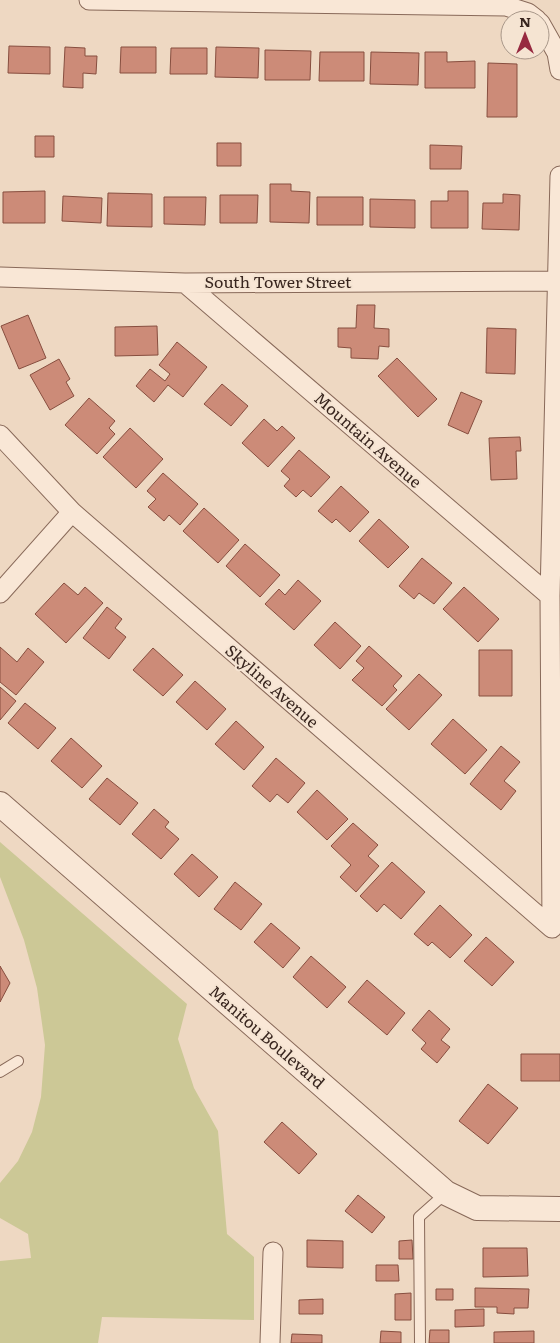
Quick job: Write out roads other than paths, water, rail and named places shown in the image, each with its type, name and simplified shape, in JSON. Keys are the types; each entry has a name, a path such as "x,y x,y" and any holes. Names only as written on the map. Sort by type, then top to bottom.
{"street":[{"path":"89,0 506,6 519,10"},
{"path":"550,40 557,52 560,70"},
{"path":"556,647 550,596 560,176"},
{"name":"South Tower Street","path":"0,277 185,283 557,281"},
{"name":"Mountain Avenue","path":"185,283 550,596"},
{"name":"Skyline Avenue","path":"0,435 72,512 552,928 556,647"},
{"path":"0,593 72,512"},
{"name":"Manitou Boulevard","path":"0,804 446,1193 477,1208 560,1209"},
{"path":"270,1343 272,1252"}],"lane":[{"path":"0,1072 18,1061"},
{"path":"420,1343 419,1217 446,1193"}]}
